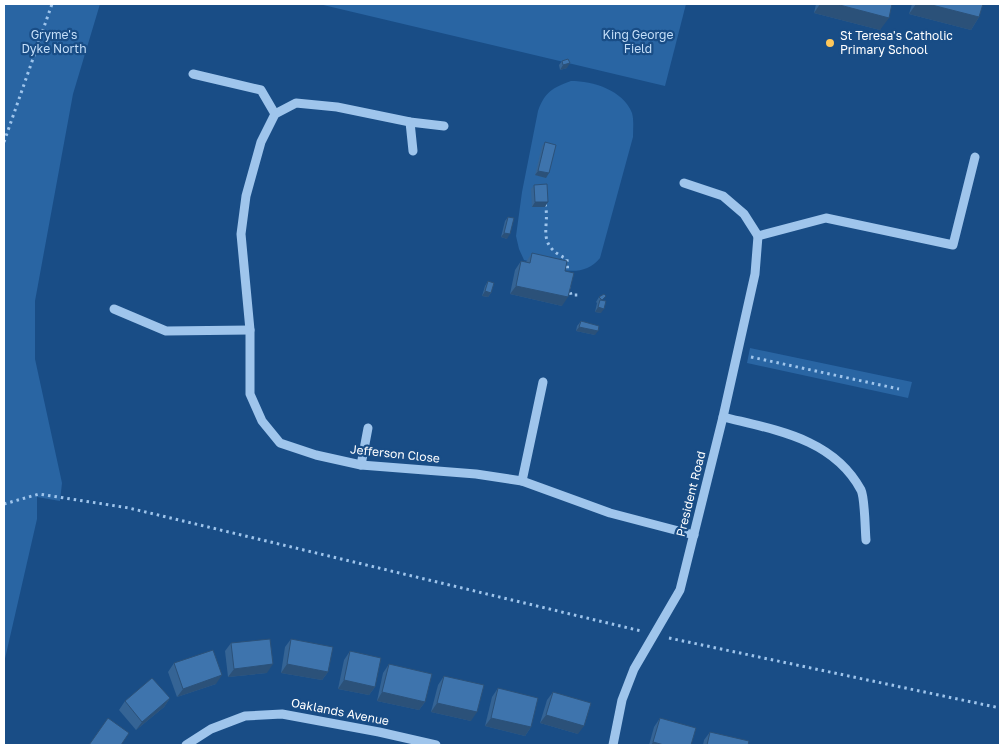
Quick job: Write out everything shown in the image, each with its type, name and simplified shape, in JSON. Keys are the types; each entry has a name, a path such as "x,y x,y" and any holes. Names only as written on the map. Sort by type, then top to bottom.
{"street":[{"path":"193,74 261,90 275,114 296,102 337,107 410,122 444,126"},
{"name":"Jefferson Close","path":"275,114 261,142 246,196 241,234 250,330 250,394 262,421 280,443 316,455 361,465 476,474 522,481 610,513 694,535"},
{"path":"410,122 413,151"},
{"path":"684,183 723,196 744,214 758,236 826,218 953,245 975,157"},
{"name":"President Road","path":"613,745 622,700 634,669 680,590 723,417 755,274 758,236"},
{"path":"114,309 166,331 250,330"},
{"path":"522,481 544,382"},
{"path":"723,417 795,435 823,449 842,466 862,492 866,540"},
{"path":"361,465 368,428"},
{"name":"Oaklands Avenue","path":"186,745 211,729 245,716 282,714 436,745"}],"path":[{"path":"4,142 52,4"},
{"path":"545,204 545,236 550,246 560,256 567,259 571,295 580,295"},
{"path":"560,277 568,279"},
{"path":"737,355 899,389"},
{"path":"4,504 39,494 129,508 653,634 1000,708"}],"green space":[{"name":"Gryme's Dyke North","path":"4,4 100,4 73,94 35,301 35,359 62,483 60,501 37,497 37,519 4,663"},
{"name":"King George Field","path":"319,4 686,4 665,86"},
{"path":"571,81 598,85 615,93 628,105 633,119 633,137 600,258 584,269 574,271 524,260 516,236 522,192 538,111 543,99 550,91"},
{"path":"750,348 912,382 908,398 747,363"}],"building":[{"path":"836,4 892,4 889,18"},
{"path":"928,4 983,4 979,17"},
{"path":"568,59 570,63 563,65 562,61"},
{"path":"545,142 556,145 549,173 538,171"},
{"path":"547,184 548,202 535,202 534,185"},
{"path":"508,217 514,218 510,234 504,233"},
{"path":"532,253 567,261 565,271 574,273 568,297 516,286 521,261 530,263"},
{"path":"488,281 494,283 491,293 485,291"},
{"path":"604,294 606,296 602,300 599,297"},
{"path":"600,300 606,301 604,309 598,307"},
{"path":"581,321 599,326 598,331 579,327"},
{"path":"270,639 273,664 234,669 231,643"},
{"path":"291,639 333,647 328,672 287,664"},
{"path":"213,650 222,675 183,689 174,663"},
{"path":"350,651 381,658 375,687 344,680"},
{"path":"389,664 432,674 425,702 382,692"},
{"path":"444,676 484,685 477,712 437,703"},
{"path":"152,678 170,698 142,722 125,701"},
{"path":"498,688 538,698 531,727 491,718"},
{"path":"553,692 591,703 584,726 546,715"},
{"path":"108,718 129,733 121,745 89,745"},
{"path":"660,718 696,728 691,745 664,745 653,742"},
{"path":"710,732 749,741 748,745 707,745"}],"place":[{"name":"St Teresa's Catholic Primary School","path":"830,43"}]}
